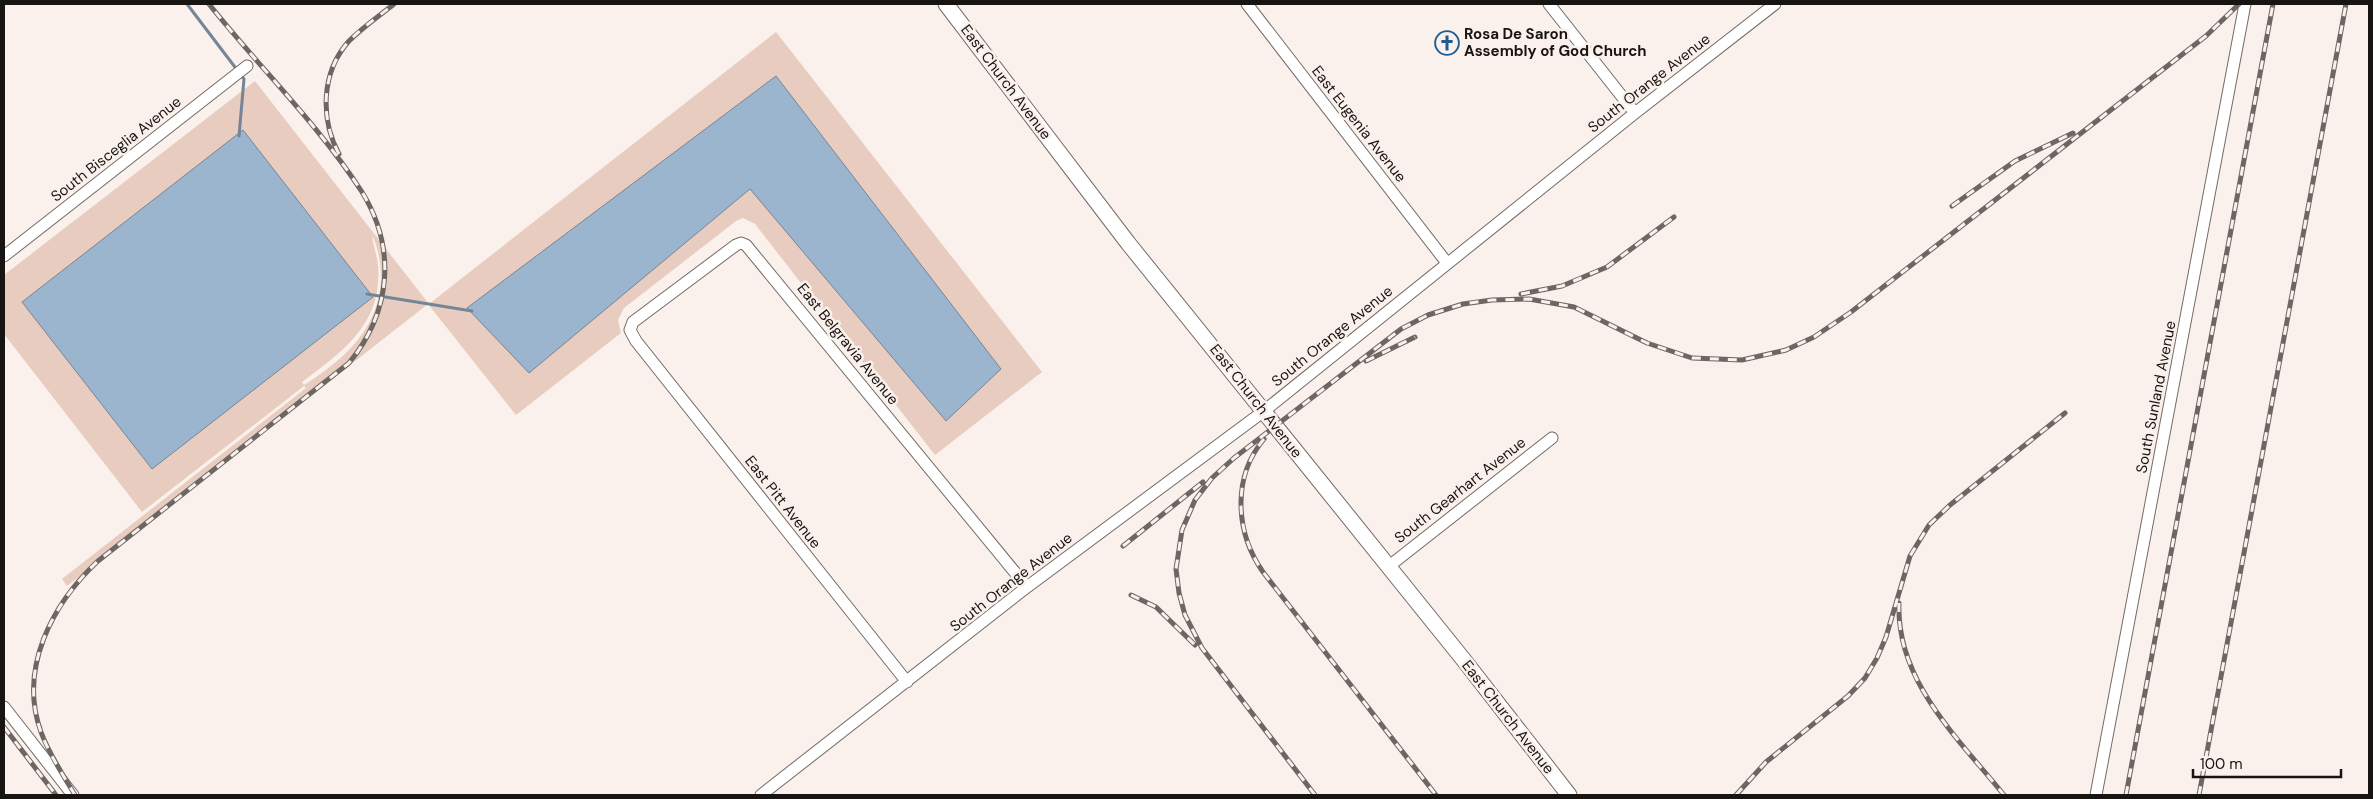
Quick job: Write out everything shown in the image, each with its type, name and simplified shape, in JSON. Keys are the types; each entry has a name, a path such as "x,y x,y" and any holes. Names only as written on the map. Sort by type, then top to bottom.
{"main road":[{"name":"East Church Avenue","path":"946,4 1128,243 1569,795"}],"street":[{"name":"East Eugenia Avenue","path":"1247,4 1447,263"},
{"path":"1550,4 1634,113"},
{"name":"South Orange Avenue","path":"761,795 1027,587 1264,411 1634,113 1775,4"},
{"name":"South Sunland Avenue","path":"2096,795 2245,4"},
{"name":"South Bisceglia Avenue","path":"4,256 248,66"},
{"name":"East Belgravia Avenue","path":"636,341 630,330 633,322 736,245 741,243 746,245 1027,587"},
{"name":"East Pitt Avenue","path":"636,341 907,682"},
{"name":"South Gearhart Avenue","path":"1388,567 1552,438"},
{"path":"4,707 73,795"}],"shaded area":[{"path":"776,32 1042,372 935,455 755,224 743,218 736,221 624,308 618,320 621,333 516,415 428,304 67,586 62,579 306,388 304,386 142,512 4,334 4,275 255,81 429,304","holes":["372,235 379,255 381,276 375,311 358,340 346,353 333,365 304,385 302,382 346,347 358,334 367,319 374,303 378,285 378,265"]}],"water":[{"path":"776,76 1001,369 946,421 750,189 529,373 467,308"},
{"path":"243,130 373,297 152,469 22,302"}],"waterway":[{"path":"187,4 244,79 239,136"},
{"path":"367,294 472,311"}],"railway":[{"path":"75,795 48,748 41,732 35,708 34,685 37,662 44,639 66,597 98,561 349,363 374,323 381,302 384,280 381,236 362,192 327,143 209,4"},
{"path":"339,154 333,140 326,111 326,96 333,67 349,41 394,4"},
{"path":"1315,795 1202,648 1185,615 1179,593 1176,569 1182,530 1195,500 1212,478 1234,458 1401,329 1428,315 1463,304 1492,300 1529,299 1574,307 1647,343 1692,358 1742,360 1786,350 1814,337 1851,312 2206,36 2239,4"},
{"path":"2126,795 2273,4"},
{"path":"2199,795 2346,4"},
{"path":"1952,206 2015,161 2073,133"},
{"path":"1521,294 1562,286 1607,267 1674,217"},
{"path":"1366,361 1415,337"},
{"path":"1736,795 1766,762 1848,696 1865,678 1877,658 1886,637 1910,556 1929,525 1950,505 2065,413"},
{"path":"1264,439 1246,470 1242,487 1241,505 1243,522 1247,540 1254,556 1263,572 1436,795"},
{"path":"1123,546 1203,482"},
{"path":"1131,595 1156,607 1195,645"},
{"path":"1899,603 1901,631 1908,658 1919,683 1933,707 1950,730 2004,795"},
{"path":"4,727 56,795"}],"place":[{"name":"Rosa De Saron Assembly of God Church","path":"1447,43"}]}
